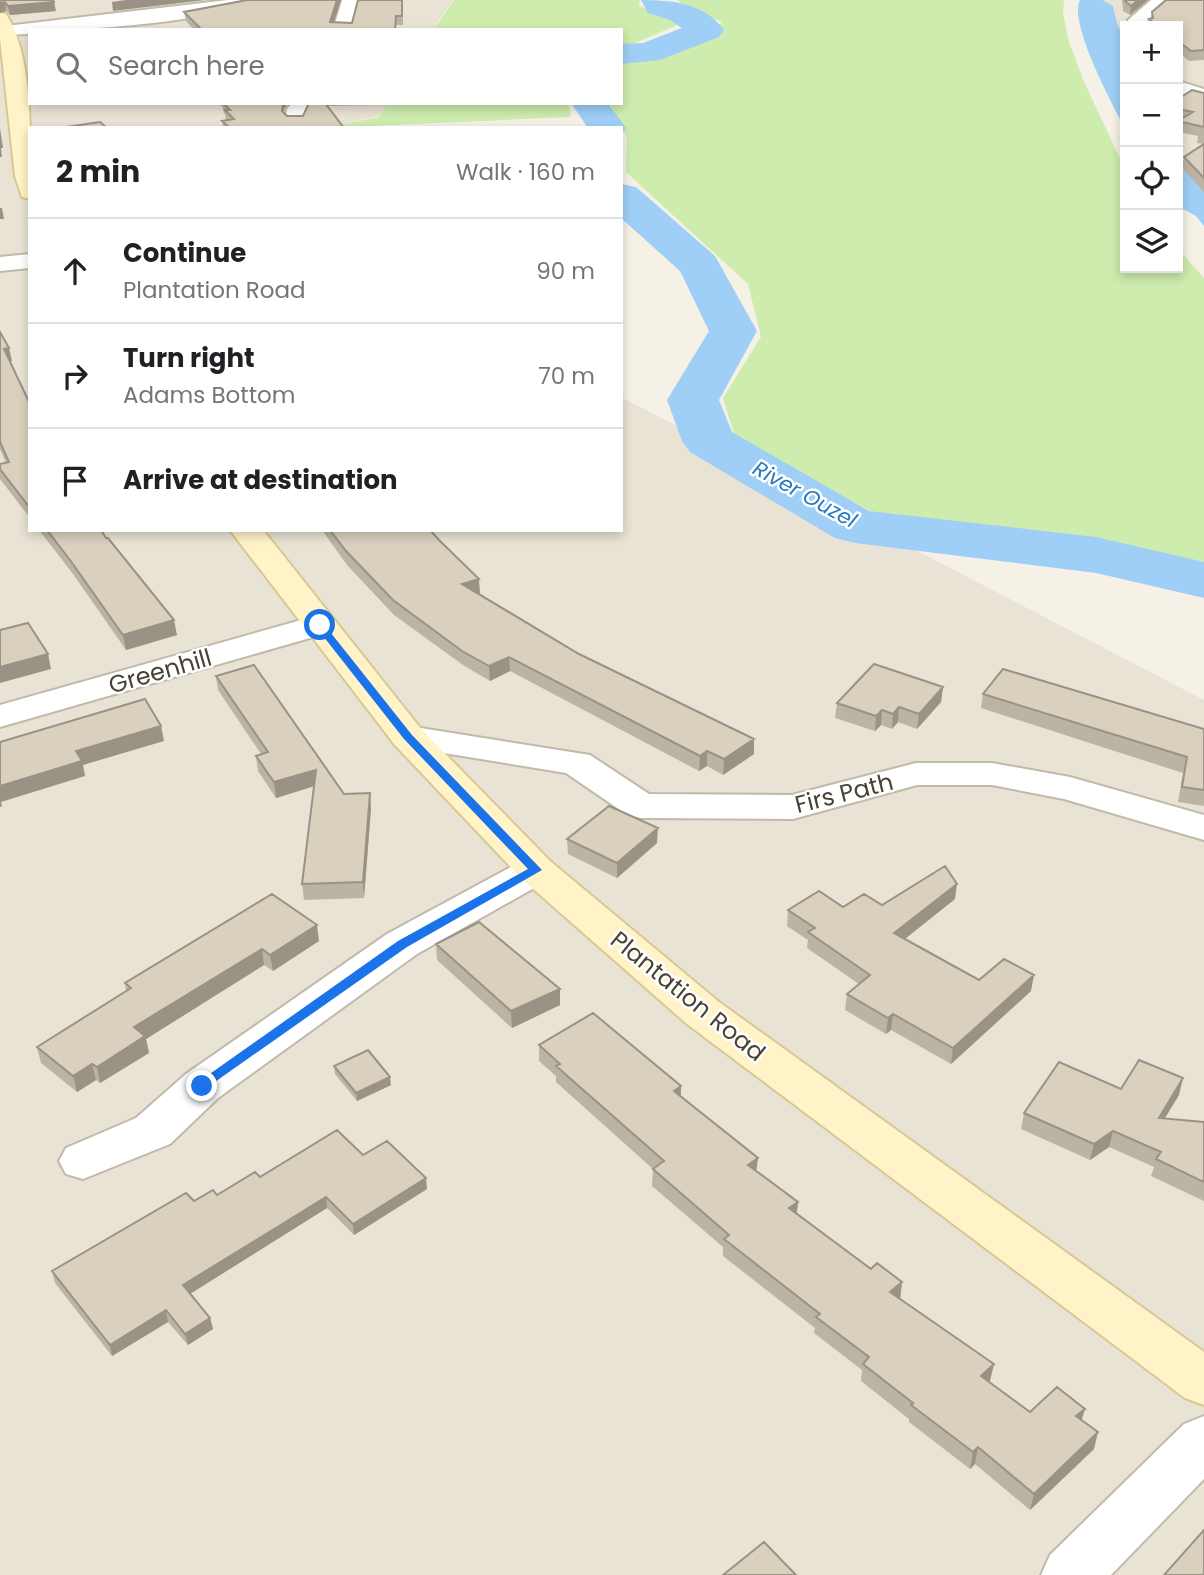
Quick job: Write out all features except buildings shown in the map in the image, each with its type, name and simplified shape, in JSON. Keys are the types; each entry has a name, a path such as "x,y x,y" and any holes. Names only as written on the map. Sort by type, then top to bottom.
{"street":[{"path":"28,180 3,25 151,23 256,0"},
{"path":"343,28 353,2 351,0"},
{"path":"1138,21 1162,0"},
{"path":"1183,89 1204,96"},
{"path":"0,264 28,261"},
{"name":"Plantation Road","path":"248,532 408,737 536,870 703,1013 1204,1382"},
{"name":"Greenhill","path":"0,716 320,625"},
{"name":"Firs Path","path":"408,737 577,763 640,806 793,807 916,774 992,774 1070,789 1204,828"},
{"path":"83,1161 153,1131 202,1086 402,944 536,870"},
{"path":"1070,1575 1204,1441"}],"shaded area":[{"path":"0,0 453,0 433,28 28,28 28,105 386,105 379,116 334,126 28,126 28,532 623,532 623,398 1204,700 1204,1575 0,1575"},
{"path":"1103,0 1204,0 1204,189 1183,159 1183,21 1120,21 1120,30 1113,6"}],"green space":[{"path":"454,0 640,0 639,6 689,20 623,48 623,28 434,28"},
{"path":"678,0 1064,0 1063,13 1069,42 1084,82 1120,158 1120,273 1183,273 1183,255 1204,278 1204,572 1104,549 878,515 736,440 723,398 761,337 748,284 626,172 627,138 611,105 623,105 623,59 653,56 701,42 722,22 684,7"},
{"path":"386,105 568,105 571,117 335,126 379,117"}],"water":[{"path":"1080,0 1103,0 1113,6 1120,30 1120,118 1086,44 1078,11"},
{"path":"1183,159 1204,189 1204,226 1196,216 1183,209"}],"waterway":[{"name":"River Ouzel","path":"623,54 648,53 707,30 681,13 659,6 657,0"},
{"name":"River Ouzel","path":"590,105 606,126"},
{"name":"River Ouzel","path":"623,198 699,265 733,331 693,400 709,441 855,526 1096,555 1204,580"}],"route":[{"path":"202,1086 402,944 536,870 408,737 320,625"}]}
